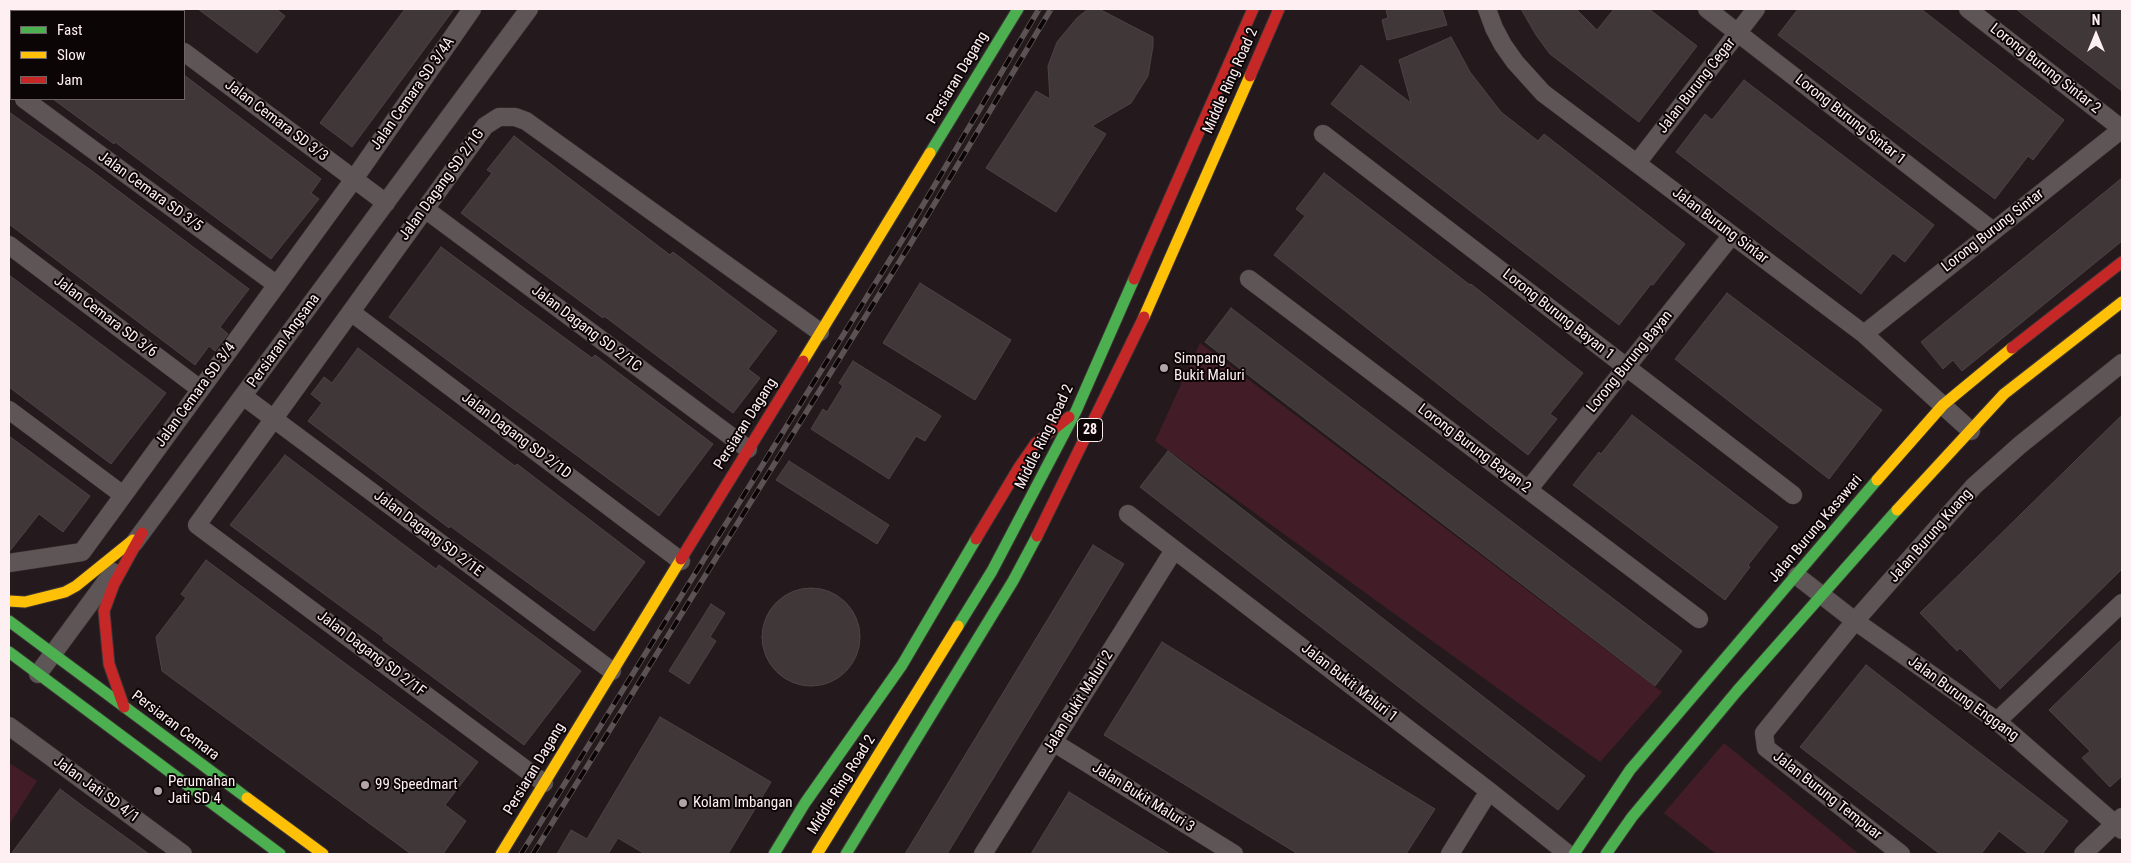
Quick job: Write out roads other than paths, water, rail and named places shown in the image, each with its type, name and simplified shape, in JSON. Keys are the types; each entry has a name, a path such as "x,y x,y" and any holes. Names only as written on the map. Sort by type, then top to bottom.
{"main road":[{"name":"Persiaran Dagang","path":"500,854 1018,9"},
{"name":"Middle Ring Road 2","path":"816,854 992,571 1076,411 1253,9"},
{"name":"Middle Ring Road 2","path":"846,854 1013,582 1051,511 1132,344 1279,9"},
{"name":"Jalan Burung Kasawari","path":"1574,854 1630,770 1797,576 1890,464 1943,405 2025,337 2122,262"},
{"path":"1606,854 1632,817 1676,763 1882,528 2004,394 2122,302"},
{"path":"774,854 805,804 902,665 1018,469 1036,443 1076,411"},
{"path":"9,601 25,602 65,592 76,586 142,532"},
{"path":"124,707 109,664 104,611 114,584 142,532"},
{"name":"Persiaran Cemara","path":"9,621 323,854"},
{"path":"9,652 280,854"}],"street":[{"name":"Jalan Cemara SD 3/4A","path":"361,184 472,9"},
{"name":"Persiaran Angsana","path":"38,674 530,9"},
{"name":"Jalan Burung Sintar","path":"1487,9 1503,45 1515,62 1543,93 1864,334 1971,431"},
{"name":"Lorong Burung Sintar 1","path":"1707,9 1993,231"},
{"name":"Jalan Burung Cegar","path":"1638,163 1756,9"},
{"name":"Lorong Burung Sintar 2","path":"1968,9 2122,129"},
{"name":"Jalan Cemara SD 3/3","path":"185,53 386,203"},
{"name":"Jalan Cemara SD 3/5","path":"25,100 277,285"},
{"name":"Jalan Dagang SD 2/1G","path":"197,525 485,126 499,117 521,118 820,332"},
{"name":"Lorong Burung Sintar","path":"1864,334 2122,129"},
{"name":"Lorong Burung Bayan 1","path":"1323,134 1793,495"},
{"name":"Jalan Cemara SD 3/4","path":"9,562 82,552 277,285 361,184"},
{"name":"Jalan Dagang SD 2/1C","path":"424,209 748,449"},
{"name":"Lorong Burung Bayan","path":"1528,490 1732,235"},
{"name":"Jalan Cemara SD 3/6","path":"9,244 200,389"},
{"name":"Lorong Burung Bayan 2","path":"1249,280 1699,619"},
{"name":"Jalan Dagang SD 2/1D","path":"350,312 681,561"},
{"name":"Jalan Burung Kuang","path":"1764,733 1855,621 1974,486 2020,445 2122,364"},
{"name":"Jalan Dagang SD 2/1E","path":"243,396 612,671"},
{"path":"9,410 123,495"},
{"name":"Jalan Bukit Maluri 1","path":"1128,514 1148,527 1174,550 1239,598 1568,854"},
{"name":"Jalan Dagang SD 2/1F","path":"197,525 544,783"},
{"name":"Jalan Bukit Maluri 2","path":"983,854 1174,550"},
{"name":"Jalan Burung Enggang","path":"1797,576 1855,621 1997,721 2120,823"},
{"path":"1997,721 2122,603"},
{"name":"Jalan Jati SD 4/1","path":"9,726 183,854"},
{"name":"Jalan Burung Tempuar","path":"1764,733 1766,748 1901,854"},
{"name":"Jalan Bukit Maluri 3","path":"1053,742 1234,854"},
{"path":"1450,854 1489,791"},
{"path":"2083,854 2120,823"}],"railway":[{"path":"521,854 904,237 1039,9"},
{"path":"533,854 911,243 1051,9"}],"place":[{"name":"Simpang Bukit Maluri","path":"1164,368"},
{"name":"99 Speedmart","path":"365,785"},
{"name":"Perumahan Jati SD 4","path":"158,791"},
{"name":"Kolam Imbangan","path":"683,803"}]}
